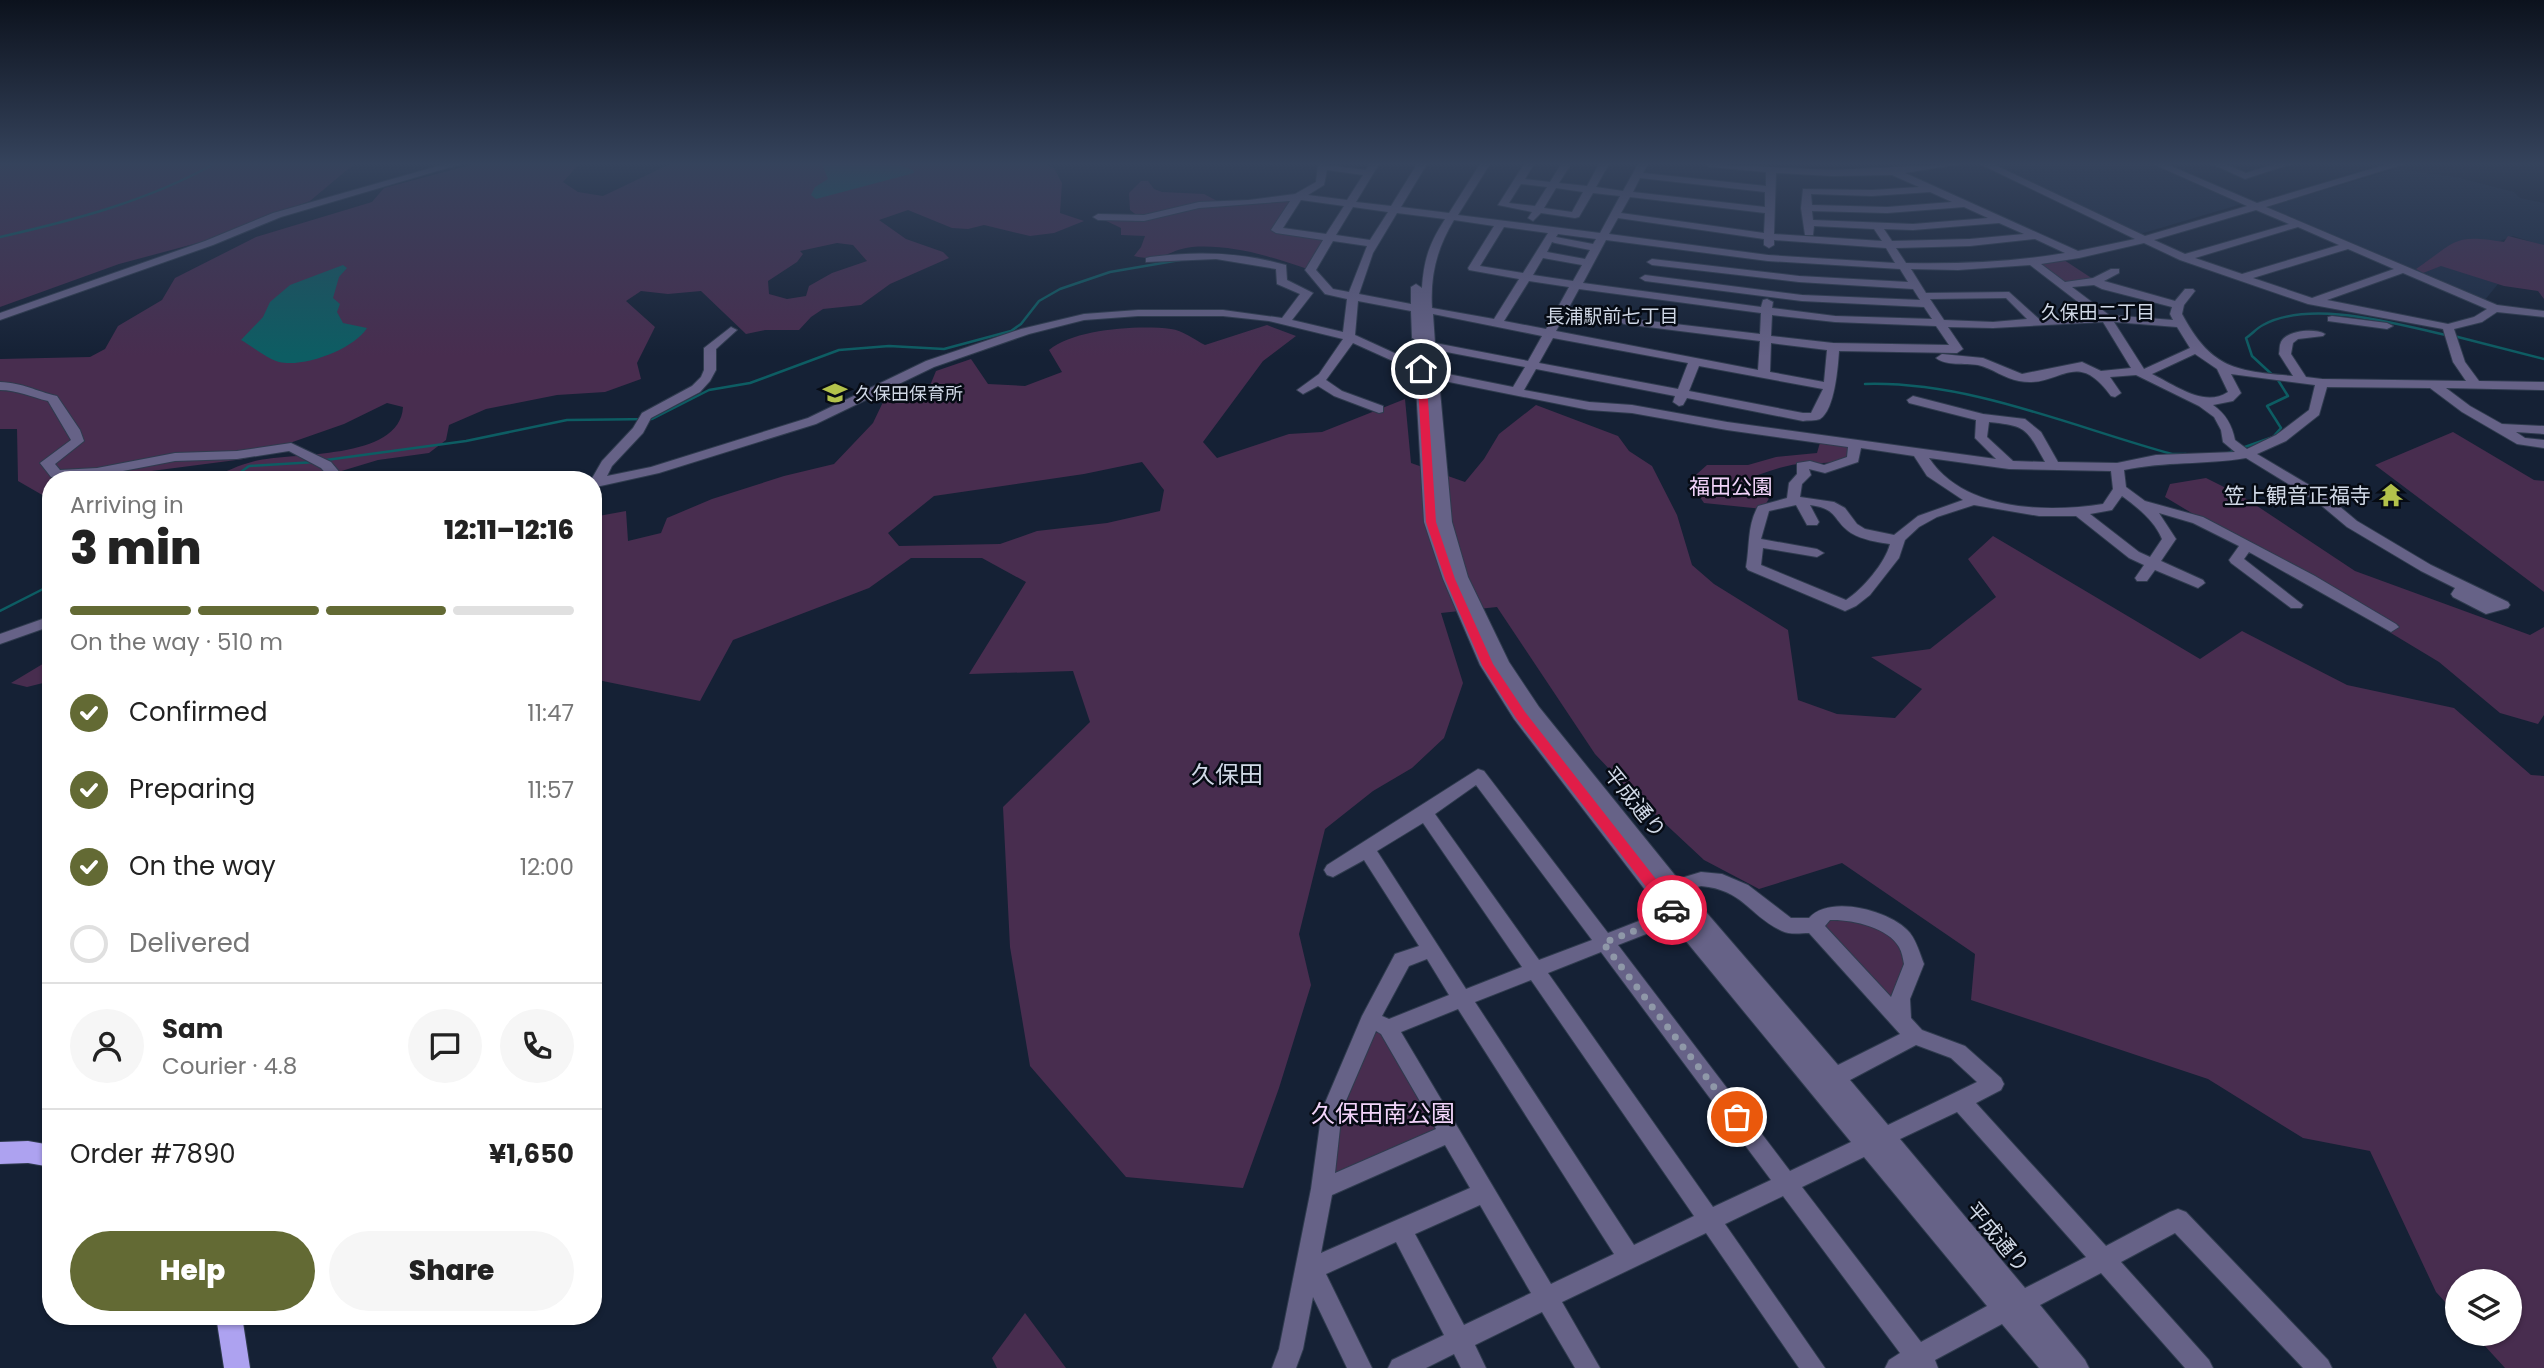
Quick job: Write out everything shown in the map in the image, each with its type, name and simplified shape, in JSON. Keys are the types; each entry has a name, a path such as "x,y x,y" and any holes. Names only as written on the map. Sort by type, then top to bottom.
{"main road":[{"path":"0,1153 42,1154"},
{"path":"230,1325 237,1368"}],"street":[{"path":"0,317 246,228"},
{"path":"1277,228 1276,230 1374,244"},
{"path":"1335,228 1310,270 1329,292 1830,387"},
{"path":"1303,390 1319,380 1349,337 1353,297 1368,253 1384,228"},
{"name":"平成通り","path":"1439,228 1421,261 1421,309 1445,522 1461,577 1502,663 1533,711 1674,887 1683,911 1835,1077 1875,1141"},
{"path":"1499,228 1473,268 1636,295 1835,319 1941,324 2037,323 2106,318 2181,324"},
{"path":"1533,228 1597,248"},
{"path":"1517,392 1609,228"},
{"path":"1714,228 1809,240 1889,244 1970,243 2035,236"},
{"path":"1764,373 1769,228"},
{"path":"1808,228 1809,240"},
{"path":"1625,321 1833,346 1957,349 1878,228"},
{"path":"2017,228 2079,255"},
{"path":"2122,228 2184,258 2312,302 2331,303 2449,334"},
{"path":"1552,235 1604,237 1768,258 1903,267 2032,262 2079,255 2184,228"},
{"path":"2184,258 2285,228"},
{"path":"2307,228 2495,308 2544,314"},
{"path":"1497,323 1552,235"},
{"path":"1611,345 1625,321 1660,244"},
{"path":"2241,278 2348,246"},
{"path":"1150,260 1195,254 1247,256 1282,267 1281,282 1307,293 1285,321"},
{"path":"1540,254 1589,263"},
{"path":"1652,262 1922,295"},
{"path":"2032,262 2106,318 2139,372 2203,404 2219,415 2227,430 2229,442 2321,498 2352,524 2426,568 2464,586"},
{"path":"2312,302 2403,269"},
{"path":"2064,285 2096,281 2115,271"},
{"path":"1645,278 1841,302 1922,295 2009,295 2037,323"},
{"path":"2096,281 2106,287 2178,305"},
{"path":"2189,291 2178,305 2176,314 2201,355 2223,370 2282,379 2301,378 2322,383 2544,386"},
{"path":"2332,319 2449,334 2495,308"},
{"name":"平成通り","path":"1421,309 1429,345 1427,372 1431,522 1450,579 1488,665 1520,715 1875,1141 2014,1305 2077,1368"},
{"path":"602,481 654,470 812,421 930,363 1025,331 1084,317 1138,313 1223,313 1285,321 1349,337 1427,372 1517,392 1589,406 1705,420 1727,426 1787,432 1855,445 2009,465 2117,467 2156,459 2222,458 2246,454 2281,438 2315,412 2322,383"},
{"path":"602,472 639,430 646,416 696,389 710,370 710,348 730,330"},
{"path":"2301,378 2285,354 2287,342 2295,336 2319,334"},
{"path":"2449,334 2459,362 2475,385"},
{"path":"1429,345 1803,417 1816,416 1830,387 1833,346"},
{"path":"1674,416 1692,361 1693,347"},
{"path":"1908,348 1911,356 1983,362 2020,378 2031,379 2082,366 2102,375 2154,370 2180,354 2197,349"},
{"path":"1728,367 1732,353"},
{"path":"2203,404 2229,398 2235,393 2223,370"},
{"path":"2102,375 2115,393"},
{"path":"1319,380 1331,391 1362,399 1379,408"},
{"path":"2434,385 2466,409 2527,444 2544,444"},
{"path":"0,386 21,387 30,393 53,399 58,412 73,427 78,441 47,463 54,471"},
{"path":"1913,400 1983,418 2021,422 2036,435 2053,465"},
{"path":"1983,418 1981,438 2009,465"},
{"path":"2501,428 2544,430"},
{"path":"1812,522 1797,500 1796,483 1804,475 1802,466 1825,469 1853,459 1855,445"},
{"path":"99,471 175,457 237,454 291,447 326,465 332,471"},
{"path":"1919,453 1932,473 1974,501 2024,511 2079,512 2107,507 2120,489 2117,467"},
{"path":"2120,489 2142,504 2166,531 2169,539 2142,578"},
{"path":"1897,540 1877,538 1854,529 1834,506 1797,500 1778,501 1763,509 1755,542 1753,567 1845,606 1856,602 1873,584 1880,571 1892,561 1897,540 1917,519 1974,501"},
{"path":"2142,504 2198,520 2310,579 2391,627"},
{"path":"2079,512 2134,555 2198,583"},
{"path":"1755,542 1817,553"},
{"path":"2247,545 2236,560 2296,606"},
{"path":"0,639 42,624"},
{"path":"1333,870 1425,813 1478,775 1787,1183 1913,1364 2014,1305 2178,1220 2320,1368"},
{"path":"1425,813 1813,1368"},
{"path":"1366,849 1629,1258"},
{"path":"1400,1368 1994,1084 1958,1052 1908,1029 1814,926 1787,925 1742,890 1722,881 1701,879 1674,887"},
{"path":"1379,1024 1461,998 1683,911"},
{"path":"1814,926 1823,915 1845,913 1873,921 1904,938 1914,964 1900,999 1908,1029"},
{"path":"1283,1368 1292,1349 1309,1265 1332,1110 1379,1024 1402,960 1431,950"},
{"path":"1379,1024 1485,1192 1588,1368"},
{"path":"1835,1077 1908,1029"},
{"path":"1960,1100 2201,1368"},
{"path":"1322,1189 1449,1133"},
{"path":"1309,1265 1485,1192"},
{"path":"1401,1229 1474,1368"},
{"path":"1309,1265 1360,1368"},
{"name":"平成通り","path":"2014,1305 2054,1368"}],"shaded area":[{"path":"2127,228 2161,228 2140,234"},
{"path":"2313,228 2544,228 2544,246 2513,236 2439,264 2498,284 2484,301"},
{"path":"343,265 347,268 339,277 333,298 340,304 337,312 343,323 367,328 361,336 328,355 289,363 270,358 241,340 263,317 270,302 290,285"}],"green space":[{"path":"0,228 240,228 205,241 119,264 0,307"},
{"path":"286,228 890,228 906,239 943,252 949,258 890,284 861,305 823,309 799,330 765,330 746,334 701,291 668,294 641,291 626,301 655,327 637,363 641,379 605,392 557,395 486,409 449,425 446,440 429,453 378,460 342,471 228,471 272,458 341,451 384,437 397,424 403,407 387,403 344,424 244,459 152,471 42,471 42,495 18,481 17,429 0,429 0,359 90,357 105,349 118,326 162,300 175,278 256,237","holes":["837,243 853,245 867,261 832,273 809,286 806,296 787,299 769,294 768,281 797,262 803,254 800,251"]},
{"path":"996,228 1067,228 1054,233 1030,236"},
{"path":"1121,228 1278,228 1330,237 1310,270 1267,256 1222,247 1192,247 1152,258 1134,256 1145,236 1121,235"},
{"path":"2508,236 2544,245 2544,299 2538,291 2504,286 2441,266 2423,273 2416,269 2448,246 2464,239 2504,242"},
{"path":"2061,258 2096,281 2064,285 2032,262"},
{"path":"1267,325 1296,336 1263,361 1203,442 1217,458 1289,434 1322,432 1405,399 1411,463 1465,482 1484,459 1499,434 1536,405 1618,436 1629,451 1652,466 1677,515 1692,565 1714,584 1788,630 1798,700 1837,714 1895,718 1922,689 1871,657 1930,649 1996,597 1968,559 1993,536 2200,659 2242,631 2347,685 2454,708 2531,775 2544,776 2544,1368 2505,1368 2485,1346 2522,1346 2522,1269 2445,1269 2445,1302 2436,1292 2370,1151 2303,1138 2208,1079 1971,1000 1975,954 1842,863 1759,889 1704,860 1630,791 1595,754 1497,607 1441,613 1463,683 1444,738 1412,768 1373,791 1325,829 1299,934 1311,985 1279,1088 1243,1188 1126,1177 1030,1066 1010,947 1003,807 1090,722 1073,671 969,674 1026,582 982,558 911,558 869,588 733,640 700,701 602,681 602,515 626,511 628,541 661,533 667,518 712,499 784,476 834,464 873,423 883,402 924,400 936,371 971,359 988,384 1025,386 1062,372 1049,350 1074,337 1125,328 1175,330 1205,345","holes":["1142,462 1164,490 1160,511 1107,523 1037,531 1000,544 899,546 888,533 934,496 1084,474"]},
{"path":"2453,432 2534,480 2544,481 2544,592 2375,465"},
{"name":"福田公園","path":"1821,439 1852,444 1852,457 1835,462 1788,466 1758,475 1761,484 1772,493 1763,509 1704,503 1689,481 1707,465 1748,465 1776,457 1817,453"},
{"path":"2206,478 2242,496 2355,571 2530,635 2544,627 2544,715 2538,724 2500,713 2439,662 2165,497 2170,484"},
{"path":"42,664 42,683 27,687 11,683"},
{"path":"1823,915 1895,931 1909,948 1901,1022 1814,926"},
{"name":"久保田南公園","path":"1381,1031 1437,1133 1331,1179 1341,1114 1375,1033"},
{"path":"1025,1313 1066,1368 997,1368 992,1358"}],"waterway":[{"path":"0,237 39,228"},
{"path":"326,460 466,441 567,420 652,419 709,390 750,383 839,350 889,346 944,349 1011,331 1021,324 1039,301 1060,289 1110,272 1180,260"},
{"path":"2228,453 2273,437 2281,428 2267,406 2288,396 2278,380 2252,356 2246,338 2263,325 2305,314 2329,314 2379,320 2446,335"},
{"path":"2454,336 2544,359"},
{"path":"1865,384 1904,385 1982,398 2172,454 2186,454"},
{"path":"242,471 249,466 315,462"},
{"path":"0,611 42,590"}],"way so far":[{"path":"1672,910 1675,915 1603,943 1737,1117"}],"place":[{"name":"久保田保育所","path":"835,393"},
{"name":"笠上観音正福寺","path":"2391,495"}],"district":[{"name":"久保田二丁目","path":"2098,312"},
{"name":"長浦駅前七丁目","path":"1612,316"},
{"name":"久保田","path":"1227,774"}],"route":[{"path":"1421,369 1431,522 1450,579 1488,665 1520,715 1672,910"}]}
